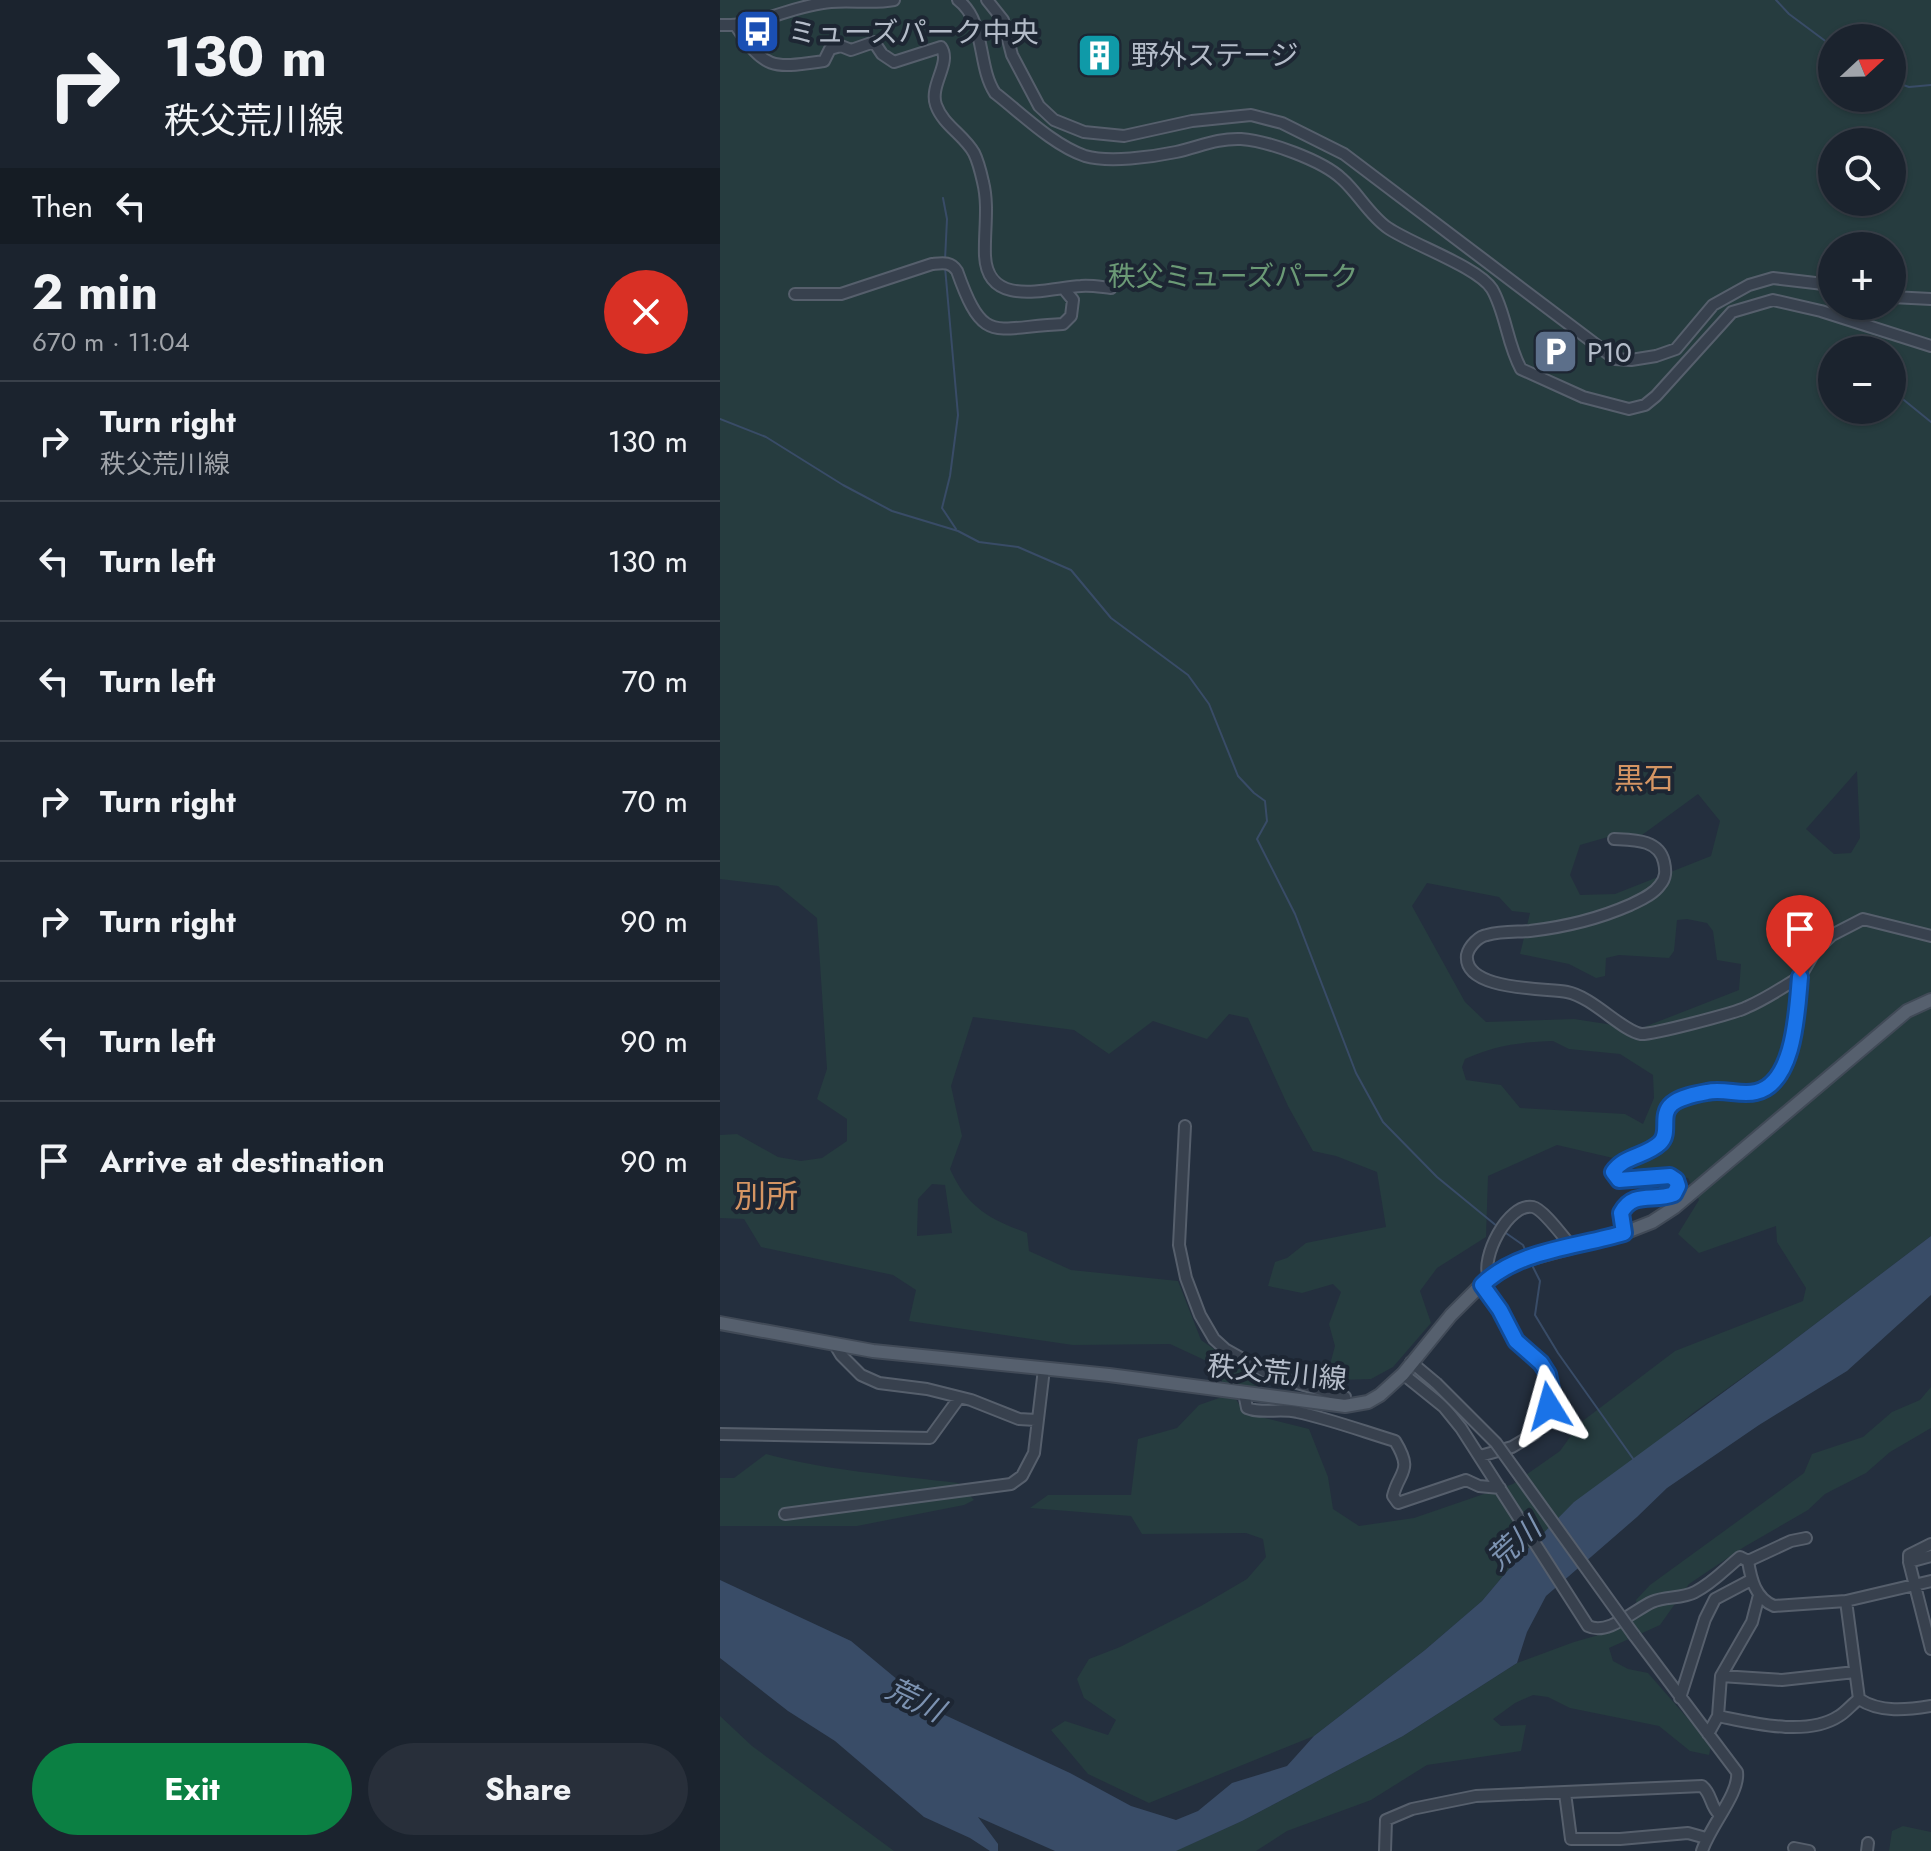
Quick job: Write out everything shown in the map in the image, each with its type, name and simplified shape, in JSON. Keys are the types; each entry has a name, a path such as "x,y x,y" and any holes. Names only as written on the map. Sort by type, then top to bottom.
{"main road":[{"name":"秩父荒川線","path":"720,1323 835,1345 1345,1406 1368,1402 1403,1374 1451,1315 1486,1281 1521,1261 1624,1233 1652,1222 1675,1207 1907,1011 1931,1000"}],"street":[{"path":"720,25 736,26 830,2 894,0"},
{"path":"958,0 969,12 988,82 995,93 1063,144 1098,159 1145,157 1177,152 1213,141 1244,139 1316,162 1340,176 1385,226 1438,256 1472,270 1491,287 1521,369 1583,397 1629,409 1645,405 1684,367 1732,312 1773,300 1821,311 1931,346"},
{"path":"987,0 1003,20 1012,55 1039,106 1054,120 1084,132 1124,136 1192,121 1251,115 1282,123 1344,154 1615,359 1631,360 1676,349 1713,305 1749,285 1773,278 1818,283"},
{"path":"736,26 752,51 767,62 784,67 824,61 830,49 841,46 851,50 874,42 882,54 894,62 941,47 945,57 934,89 936,105 944,120 974,153 984,184 988,231 985,256 992,278 1003,288 1019,292 1081,285 1111,288"},
{"path":"795,294 841,294 932,264 945,263 954,266 972,310 980,321 1002,330 1063,324 1071,316 1073,300 1064,289"},
{"path":"1906,298 1931,299"},
{"path":"1614,839 1645,841 1663,857 1666,873 1650,895 1605,916 1531,931 1484,935 1468,951 1467,958 1473,972 1506,985 1570,992 1638,1034 1654,1033 1746,1008 1800,977"},
{"path":"1624,1233 1621,1213 1629,1202 1647,1196 1669,1196 1678,1186 1670,1176 1619,1180 1614,1177 1614,1168 1659,1145 1665,1136 1666,1111 1673,1102 1720,1089 1754,1093 1777,1080 1791,1044 1800,977 1815,951 1832,935 1863,919 1931,936"},
{"path":"1185,1126 1179,1245 1186,1278 1200,1315 1214,1339 1225,1349 1273,1376 1345,1397 1345,1406"},
{"path":"1480,1456 1519,1444 1534,1434 1545,1419 1551,1389 1548,1374 1541,1363 1516,1341 1500,1310 1486,1281 1486,1263 1505,1222 1523,1208 1531,1206 1539,1209 1572,1247"},
{"path":"835,1345 861,1375 879,1383 927,1389 971,1400 1019,1419 1036,1420"},
{"path":"1411,1362 1475,1420 1509,1459 1680,1698 1734,1765 1738,1780 1735,1790 1706,1838 1702,1851"},
{"path":"785,1514 1011,1484 1022,1476 1034,1453 1044,1369"},
{"path":"1403,1374 1444,1407 1480,1456 1588,1626 1593,1629 1604,1628 1654,1601 1692,1594 1719,1577 1740,1557 1748,1561"},
{"path":"1244,1393 1247,1408 1252,1410 1298,1412 1395,1441 1404,1462 1403,1476 1393,1496 1398,1503 1466,1480 1479,1486 1500,1488"},
{"path":"720,1434 930,1438 959,1398"},
{"path":"1748,1561 1791,1541 1806,1538"},
{"path":"1931,1544 1909,1555 1931,1649"},
{"path":"1909,1562 1931,1556"},
{"path":"1748,1561 1751,1580 1759,1595 1774,1606 1846,1601 1931,1581"},
{"path":"1680,1698 1705,1619 1715,1599 1751,1580"},
{"path":"1708,1734 1718,1716 1721,1676 1752,1622 1759,1595"},
{"path":"1846,1601 1859,1699"},
{"path":"1721,1676 1782,1680 1855,1672"},
{"path":"1718,1716 1770,1726 1806,1726 1840,1716 1859,1699"},
{"path":"1859,1699 1876,1708 1931,1706"},
{"path":"1385,1851 1386,1820 1412,1809 1476,1796 1702,1786 1708,1791 1719,1814"},
{"path":"1565,1793 1571,1839 1620,1839 1688,1833 1706,1838"},
{"path":"1794,1848 1809,1851"}],"green space":[{"name":"秩父ミューズパーク","path":"720,0 1931,0 1931,1236 1693,1413 1514,1563 1482,1601 1425,1650 1314,1736 1149,1803 1088,1774 1051,1730 1065,1721 1108,1735 1116,1720 1084,1698 1077,1679 1089,1659 1120,1647 1201,1606 1247,1579 1266,1557 1263,1539 1246,1533 1142,1534 1131,1516 1030,1508 1048,1495 1131,1495 1138,1439 1177,1428 1199,1405 1222,1397 1222,1378 1211,1363 1170,1344 1073,1345 909,1321 916,1290 893,1275 761,1247 744,1219 720,1218 720,1135 737,1134 778,1157 801,1161 822,1158 847,1141 847,1119 817,1099 827,1069 817,918 778,886 720,879","holes":["1857,771 1860,838 1851,853 1834,854 1806,829","1698,794 1720,821 1711,856 1615,894 1580,895 1570,875 1580,845 1608,837 1642,835","1427,883 1499,897 1512,911 1530,913 1520,954 1569,964 1596,978 1605,976 1606,958 1619,955 1669,958 1674,951 1677,920 1707,923 1713,931 1717,960 1741,964 1739,990 1639,1029 1574,1019 1486,1022 1465,1002 1412,906","1229,1014 1248,1018 1288,1106 1313,1151 1336,1156 1377,1172 1386,1227 1306,1243 1287,1258 1275,1262 1268,1286 1302,1293 1333,1284 1341,1292 1329,1324 1335,1346 1328,1372 1243,1369 1201,1340 1178,1281 1071,1270 1029,1251 1027,1233 981,1210 964,1193 950,1169 962,1136 951,1086 973,1017 1074,1030 1109,1054 1153,1021 1207,1039","1553,1041 1569,1049 1620,1054 1653,1075 1654,1098 1643,1124 1625,1114 1520,1108 1501,1085 1466,1080 1462,1067 1465,1059 1476,1054 1498,1047","1557,1145 1613,1158 1640,1170 1688,1178 1699,1200 1678,1234 1699,1253 1776,1226 1777,1242 1806,1288 1803,1301 1675,1351 1580,1423 1560,1451 1513,1484 1414,1518 1359,1526 1333,1509 1328,1477 1309,1429 1245,1413 1235,1398 1245,1387 1301,1380 1320,1388 1338,1380 1371,1379 1393,1367 1431,1323 1420,1291 1437,1268 1486,1237 1488,1176","932,1184 945,1185 952,1233 917,1236 918,1199"]},
{"path":"1931,1387 1931,1428 1890,1452 1866,1473 1825,1494 1808,1510 1689,1584 1660,1625 1609,1648 1613,1661 1628,1669 1648,1673 1711,1745 1709,1755 1690,1751 1659,1726 1570,1708 1548,1697 1533,1695 1515,1703 1493,1719 1501,1726 1526,1725 1521,1751 1427,1765 1371,1800 1287,1831 1256,1851 1175,1851 1242,1821 1403,1736 1517,1663 1609,1632 1638,1614 1636,1600 1650,1585 1804,1473 1812,1454 1863,1437 1892,1412 1920,1400"},
{"path":"766,1454 837,1469 958,1483 974,1500 964,1505 857,1526 720,1526 720,1478 734,1478"},
{"path":"720,1716 752,1746 894,1851 720,1851"},
{"path":"1903,1826 1931,1832 1931,1851 1889,1851 1892,1831"}],"water":[{"name":"荒川","path":"1931,1236 1931,1295 1847,1371 1759,1425 1667,1488 1546,1596 1527,1632 1517,1663 1403,1736 1242,1821 1176,1851 1055,1851 978,1817 998,1844 998,1851 990,1851 924,1817 835,1741 788,1711 720,1658 720,1580 851,1641 934,1710 1070,1773 1131,1806 1176,1820 1198,1811 1232,1783 1287,1766 1314,1736 1425,1650 1482,1601 1514,1563 1574,1502"}],"waterway":[{"path":"1776,0 1818,36"},
{"path":"1906,86 1931,85"},
{"path":"943,198 947,219 945,260"},
{"path":"945,267 958,415 950,476 942,508 956,529"},
{"path":"1906,402 1931,422"},
{"path":"720,419 766,437 892,511 958,531 979,542 1018,547 1071,570 1111,618 1188,675 1209,704 1238,776 1265,801 1267,821 1257,839 1295,914 1356,1073 1383,1122 1437,1177 1498,1227"},
{"path":"1503,1231 1523,1245 1527,1254"},
{"path":"1531,1263 1540,1281 1535,1315 1558,1353 1634,1460"}],"place":[{"name":"ミューズパーク中央","path":"757,32"},
{"name":"野外ステージ","path":"1100,55"},
{"name":"P10","path":"1556,352"}],"district":[{"name":"黒石","path":"1644,779"},
{"name":"別所","path":"766,1196"}],"route":[{"path":"1549,1406 1551,1389 1548,1374 1541,1363 1516,1341 1500,1310 1482,1285 1489,1277 1521,1261 1624,1233 1621,1213 1629,1202 1647,1196 1674,1194 1678,1186 1670,1176 1619,1180 1614,1177 1614,1168 1659,1145 1665,1136 1666,1111 1673,1102 1720,1089 1754,1093 1777,1080 1791,1044 1800,977"}]}
